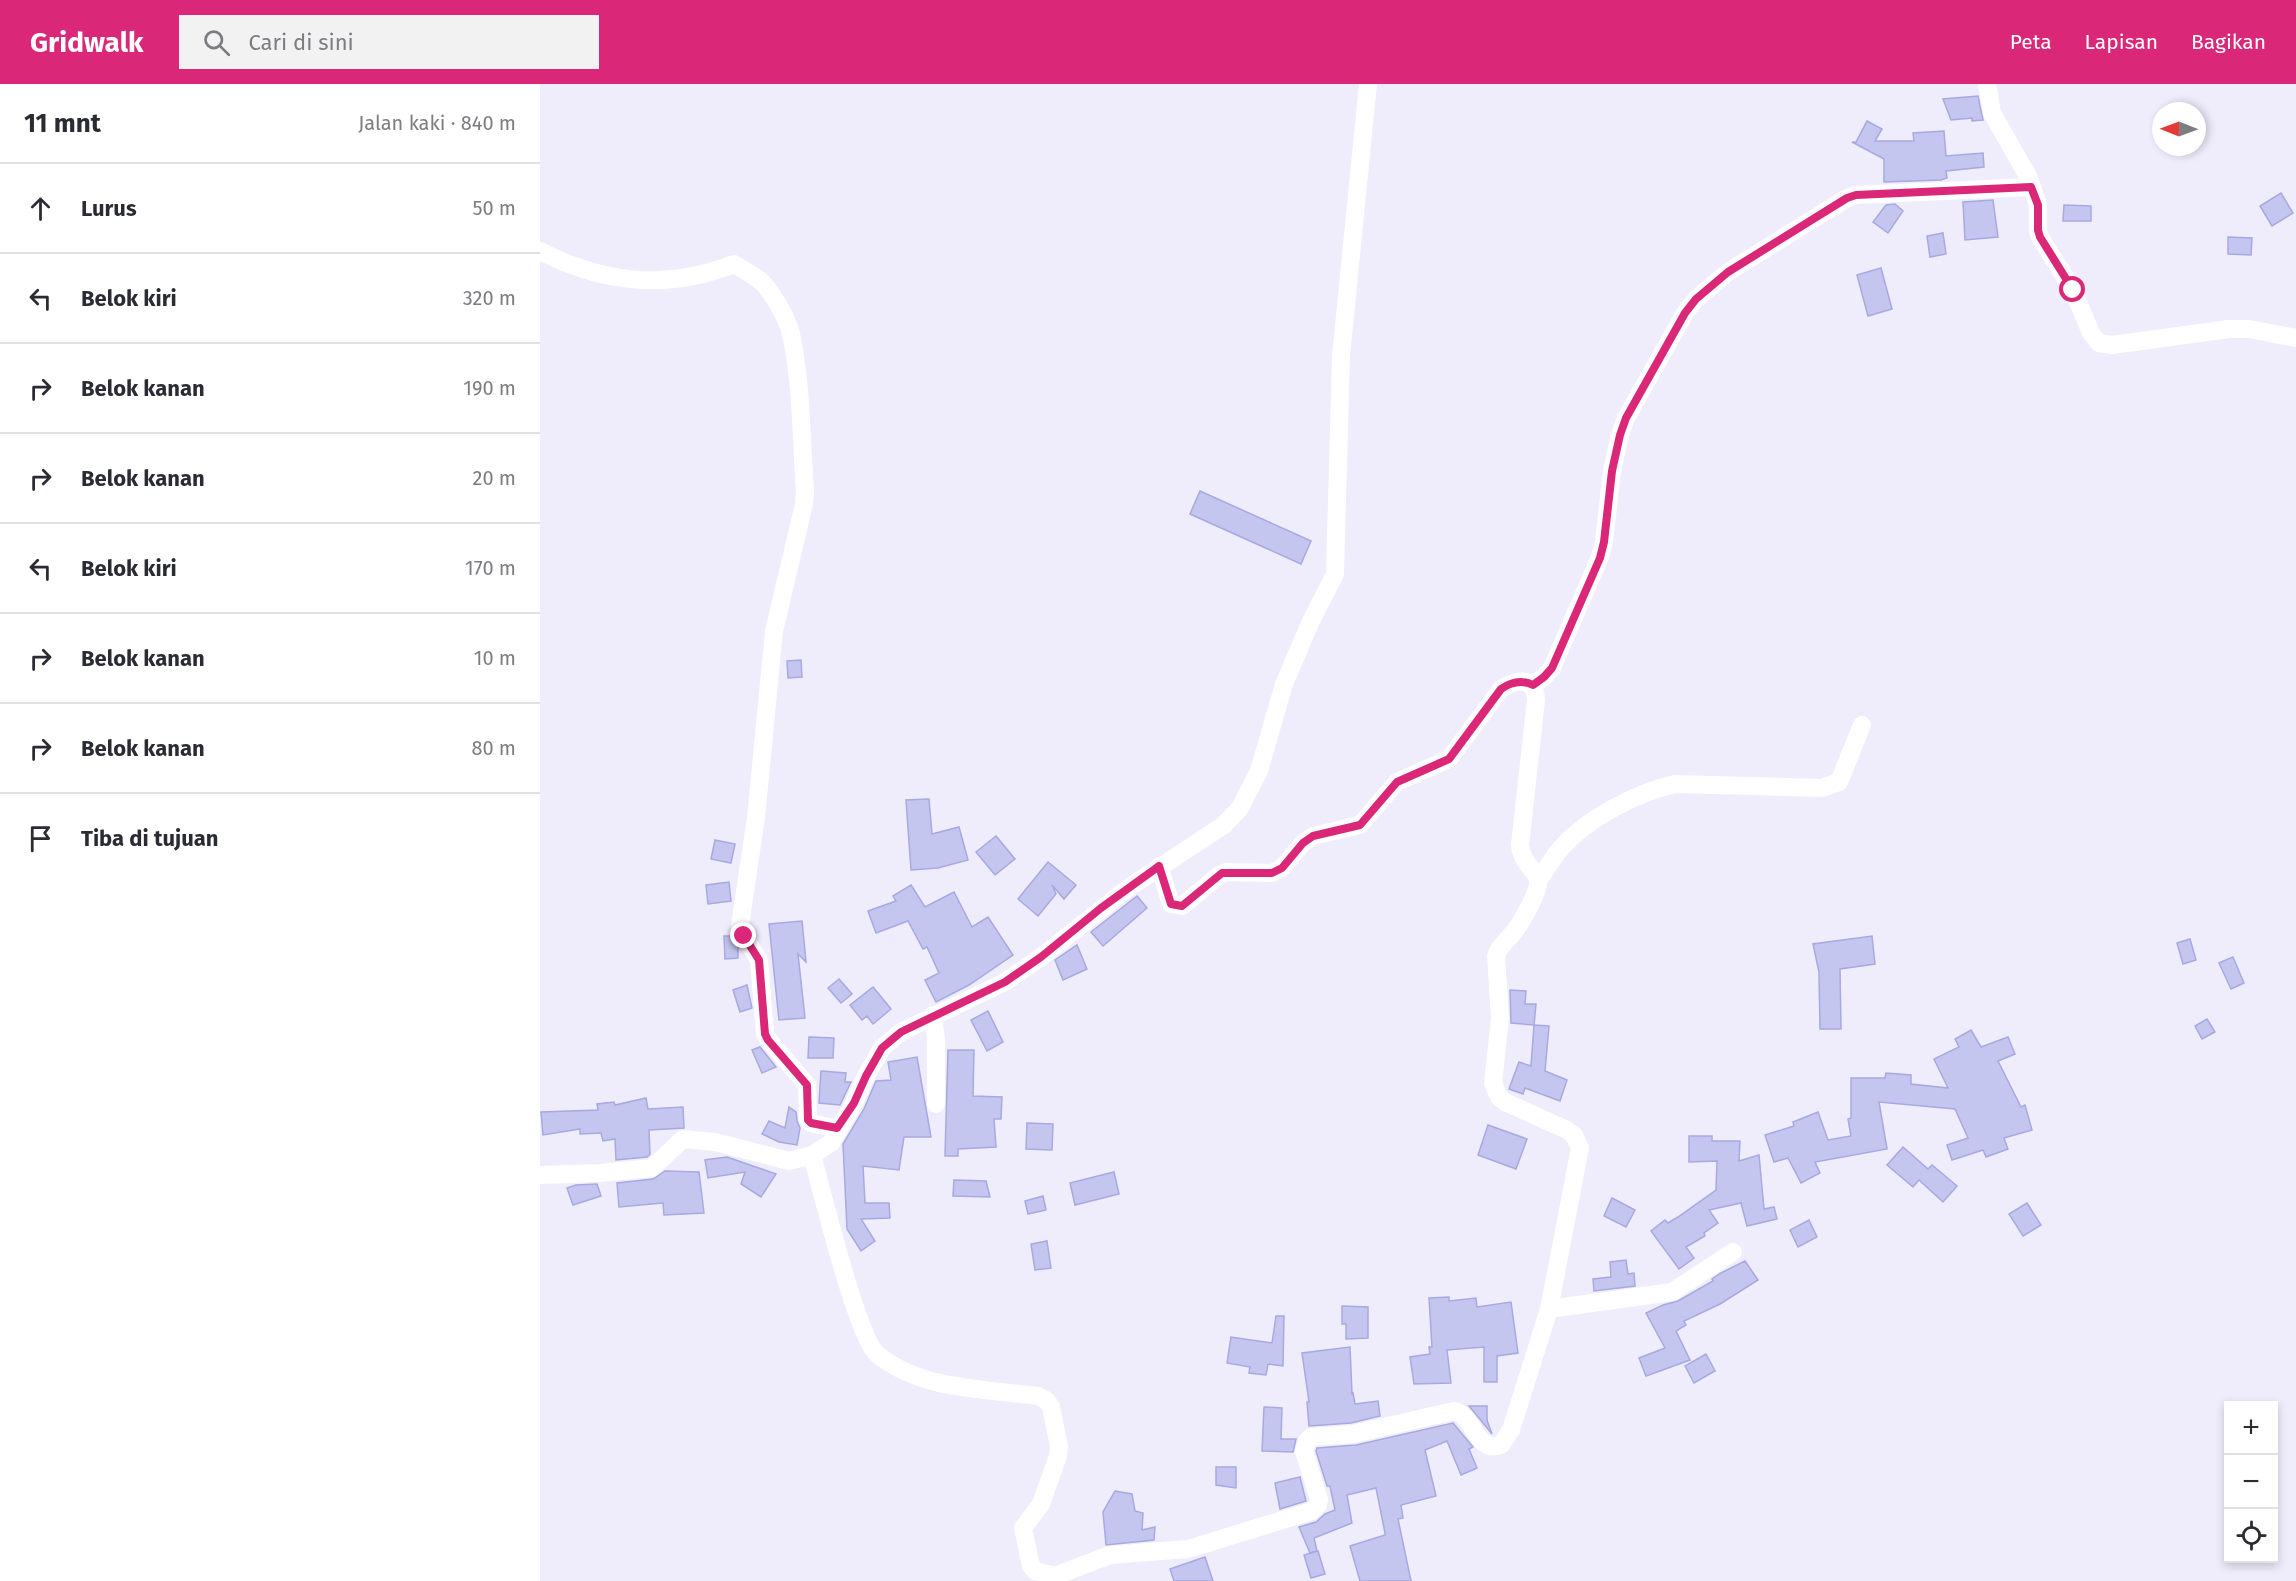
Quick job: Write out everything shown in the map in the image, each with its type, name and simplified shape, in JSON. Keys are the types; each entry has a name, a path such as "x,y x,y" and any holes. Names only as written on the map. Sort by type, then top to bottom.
{"street":[{"path":"540,1175 652,1168 683,1139 715,1142 789,1161 812,1155 831,1143 837,1128 854,1103 882,1048 901,1032 1005,982 1159,866 1224,825 1240,808 1259,771 1284,684 1311,621 1335,574 1338,535 1337,452 1341,356 1368,84"},
{"path":"1987,84 1992,113 2025,169 2038,205 2040,237 2067,277 2091,333 2099,343 2112,345 2229,329 2249,329 2296,338"},
{"path":"1533,685 1552,668 1600,558 1615,452 1626,418 1685,313 1696,299 1728,272 1847,198 1856,195 2031,187"},
{"path":"540,251 587,270 622,279 650,282 714,272 734,264 755,276 766,286 781,311 791,335 796,366 805,498 774,631 756,818 740,925 759,960 765,1034 807,1085 808,1120 811,1123 837,1128"},
{"path":"1159,866 1171,904 1182,906 1222,873 1278,871 1303,843 1313,836 1360,825 1397,782 1449,759 1501,689 1510,683 1526,682 1533,685 1536,700 1520,845 1523,860 1538,881"},
{"path":"812,1155 850,1289 866,1338 874,1352 917,1377 938,1383 1038,1396 1046,1400 1051,1407 1059,1446 1058,1456 1041,1504 1023,1528 1031,1566 1035,1571 1044,1575 1064,1574 1123,1552 1196,1548 1312,1511 1319,1498 1304,1451 1308,1441 1314,1436 1353,1434 1454,1411 1462,1413 1484,1444 1495,1448 1501,1445 1511,1430 1549,1309 1579,1157 1579,1142 1567,1130 1505,1102 1496,1090 1492,1074 1500,1018 1496,956 1500,947 1517,927 1538,887 1538,881 1560,849 1578,832 1642,794 1675,784 1822,788 1839,782 1862,725"},
{"path":"933,1015 936,1039 936,1104"},
{"path":"1549,1309 1672,1292 1733,1252"}],"building":[{"path":"1978,96 1983,120 1972,121 1972,118 1951,120 1943,99"},
{"path":"1867,121 1882,129 1875,141 1914,141 1913,133 1944,131 1946,156 1983,153 1984,167 1946,171 1947,178 1941,180 1884,182 1884,159 1852,142 1856,142"},
{"path":"2281,193 2293,213 2272,226 2260,206"},
{"path":"1993,200 1998,237 1965,240 1963,202"},
{"path":"1895,204 1903,211 1888,233 1873,222 1886,205"},
{"path":"2064,205 2091,206 2091,221 2063,221"},
{"path":"1943,233 1946,254 1930,257 1927,236"},
{"path":"2228,237 2252,238 2251,255 2228,254"},
{"path":"1881,268 1892,309 1868,316 1857,275"},
{"path":"1200,491 1311,541 1301,564 1190,514"},
{"path":"801,660 802,677 788,678 787,661"},
{"path":"929,799 932,834 959,827 968,860 938,868 911,870 906,800"},
{"path":"996,836 1015,859 995,875 976,852"},
{"path":"715,840 735,844 731,863 711,859"},
{"path":"1048,862 1076,885 1064,899 1052,885 1056,894 1038,916 1018,899"},
{"path":"729,882 731,901 708,904 706,885"},
{"path":"911,885 925,907 954,892 972,927 988,917 1013,955 969,985 936,1002 925,980 939,973 927,947 923,949 908,921 876,933 868,911 896,901 893,896"},
{"path":"1137,896 1147,908 1103,946 1091,932"},
{"path":"802,921 806,962 798,954 805,1018 779,1020 769,924"},
{"path":"724,936 732,936 738,947 738,958 725,959"},
{"path":"1872,936 1875,964 1840,969 1841,1029 1820,1029 1819,972 1813,944"},
{"path":"2190,939 2196,960 2183,964 2177,943"},
{"path":"1077,945 1087,969 1063,980 1055,960"},
{"path":"2233,957 2244,983 2231,989 2219,963"},
{"path":"839,979 852,994 841,1003 828,988"},
{"path":"747,985 752,1008 740,1012 733,990"},
{"path":"873,987 891,1009 873,1024 867,1016 862,1020 850,1005"},
{"path":"1510,990 1526,991 1525,1004 1536,1004 1534,1025 1511,1023"},
{"path":"988,1011 1003,1042 987,1051 971,1020"},
{"path":"2207,1019 2215,1032 2202,1039 2195,1026"},
{"path":"1534,1025 1549,1026 1545,1071 1567,1080 1560,1101 1525,1088 1523,1094 1509,1089 1519,1062 1531,1066"},
{"path":"1971,1030 1981,1047 2008,1037 2015,1054 1998,1061 2021,1107 2025,1105 2032,1130 2004,1138 2008,1149 1986,1157 1983,1150 1952,1160 1947,1145 1968,1138 1955,1109 1879,1102 1887,1149 1815,1162 1820,1173 1801,1183 1788,1158 1774,1162 1765,1135 1794,1126 1793,1122 1818,1112 1828,1140 1851,1136 1848,1119 1851,1118 1851,1078 1885,1078 1886,1073 1911,1075 1911,1084 1948,1088 1934,1059 1959,1047 1955,1039"},
{"path":"809,1037 834,1038 833,1058 808,1058"},
{"path":"760,1047 776,1067 762,1073 752,1050"},
{"path":"948,1050 974,1050 973,1096 1002,1097 1001,1119 994,1119 996,1147 958,1149 958,1156 945,1156"},
{"path":"917,1057 931,1137 904,1137 899,1170 863,1166 865,1203 889,1203 890,1218 861,1219 875,1241 861,1251 847,1229 843,1144 864,1109 876,1081 891,1080 888,1062"},
{"path":"821,1071 846,1073 845,1082 851,1082 840,1105 819,1103"},
{"path":"646,1098 648,1109 683,1107 684,1128 649,1130 650,1154 647,1157 616,1160 615,1139 603,1141 601,1133 580,1134 580,1129 543,1135 541,1112 598,1110 597,1104 614,1102 615,1105"},
{"path":"789,1107 796,1112 800,1128 797,1145 779,1142 762,1134 769,1121 785,1128"},
{"path":"1027,1123 1053,1124 1052,1150 1026,1149"},
{"path":"1488,1125 1527,1139 1516,1169 1478,1155"},
{"path":"1689,1136 1712,1136 1712,1141 1740,1141 1739,1161 1759,1155 1764,1209 1774,1207 1777,1219 1747,1226 1741,1203 1709,1210 1718,1223 1704,1233 1705,1236 1686,1247 1694,1258 1679,1269 1651,1231 1665,1220 1668,1223 1678,1217 1716,1190 1717,1161 1689,1162"},
{"path":"1903,1147 1928,1169 1932,1165 1957,1186 1943,1202 1919,1180 1913,1187 1887,1165"},
{"path":"727,1157 776,1174 761,1197 741,1184 745,1172 708,1178 705,1160"},
{"path":"665,1171 699,1172 704,1213 664,1215 663,1203 619,1207 617,1183 653,1179"},
{"path":"1114,1172 1119,1194 1075,1205 1070,1183"},
{"path":"954,1180 986,1181 990,1197 953,1196"},
{"path":"597,1184 601,1196 573,1205 567,1188"},
{"path":"1043,1196 1046,1210 1028,1214 1025,1201"},
{"path":"1612,1198 1635,1210 1626,1227 1604,1216"},
{"path":"2027,1203 2041,1225 2023,1236 2009,1214"},
{"path":"1809,1220 1817,1237 1798,1247 1790,1230"},
{"path":"1047,1241 1051,1268 1035,1270 1031,1244"},
{"path":"1626,1260 1628,1274 1634,1273 1635,1286 1594,1291 1593,1279 1611,1277 1610,1262"},
{"path":"1745,1261 1758,1280 1720,1304 1684,1321 1686,1325 1676,1331 1690,1360 1646,1376 1639,1358 1665,1348 1646,1313 1678,1301 1713,1281 1712,1279 1721,1273"},
{"path":"1449,1297 1449,1301 1476,1298 1477,1307 1511,1302 1518,1353 1497,1356 1497,1382 1484,1382 1484,1347 1447,1350 1451,1383 1414,1384 1410,1357 1430,1354 1429,1347 1432,1347 1429,1298"},
{"path":"1342,1306 1368,1307 1368,1338 1346,1339 1346,1324 1342,1324"},
{"path":"1276,1316 1284,1316 1283,1366 1268,1364 1266,1375 1249,1373 1250,1367 1227,1363 1231,1337 1272,1343"},
{"path":"1350,1347 1352,1394 1355,1404 1378,1401 1380,1416 1351,1423 1309,1426 1307,1402 1309,1402 1302,1353"},
{"path":"1706,1354 1715,1371 1694,1383 1685,1366"},
{"path":"1469,1406 1487,1406 1487,1420 1492,1434"},
{"path":"1264,1407 1282,1408 1281,1439 1296,1439 1293,1452 1262,1451"},
{"path":"1453,1423 1473,1447 1469,1449 1477,1468 1461,1475 1447,1441 1425,1450 1436,1496 1401,1505 1403,1518 1398,1519 1411,1581 1360,1581 1350,1546 1385,1535 1376,1488 1347,1495 1352,1523 1314,1538 1317,1551 1310,1553 1299,1527 1316,1522 1325,1514 1335,1510 1330,1486 1327,1486 1317,1448 1356,1445"},
{"path":"1216,1467 1236,1467 1236,1488 1216,1485"},
{"path":"1300,1477 1306,1501 1280,1509 1275,1483"},
{"path":"1115,1491 1132,1494 1135,1511 1143,1513 1142,1530 1155,1527 1154,1540 1106,1545 1103,1512"},
{"path":"1318,1551 1325,1574 1311,1578 1304,1555"},
{"path":"1205,1557 1213,1581 1174,1581 1170,1569"}],"route":[{"path":"744,936 759,960 765,1034 770,1044 807,1085 806,1116 808,1120 811,1123 837,1128 854,1103 882,1048 901,1032 1005,982 1159,866 1171,904 1175,906 1186,904 1222,873 1278,871 1303,843 1313,836 1351,829 1360,825 1401,779 1437,766 1449,759 1501,689 1510,683 1526,682 1533,685 1544,677 1552,668 1600,558 1615,452 1626,418 1685,313 1696,299 1728,272 1847,198 1856,195 2031,187 2038,205 2038,230 2042,242 2067,277 2073,290"}]}
